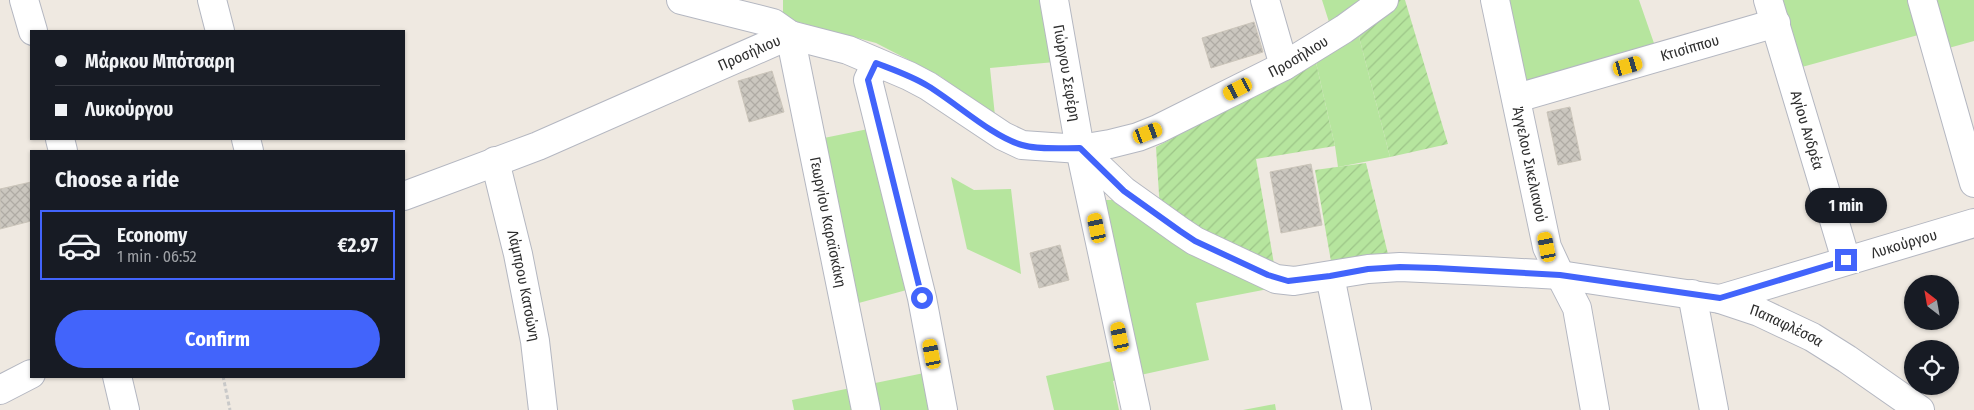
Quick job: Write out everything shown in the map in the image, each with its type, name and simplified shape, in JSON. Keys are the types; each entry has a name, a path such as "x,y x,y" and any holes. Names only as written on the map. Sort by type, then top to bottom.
{"street":[{"path":"24,0 33,30"},
{"path":"212,0 220,30"},
{"path":"681,0 779,19"},
{"name":"Γιώργου Σεφέρη","path":"1054,0 1080,148 1136,410"},
{"path":"1265,0 1284,66"},
{"name":"Προσήλιου","path":"405,196 538,146 779,19 876,63 910,76 928,86 984,125 1022,145 1080,148 1110,144 1138,137 1158,129 1284,66 1344,29 1384,0"},
{"name":"Άγγελου Σικελιανού","path":"1495,0 1547,247 1578,308 1595,410"},
{"path":"1922,0 1974,183"},
{"name":"Κτισίππου","path":"1517,98 1772,12"},
{"name":"Αγίου Ανδρέα","path":"1772,12 1846,260"},
{"name":"Γεωργίου Καραϊσκάκη","path":"779,19 866,410"},
{"path":"876,63 868,80 922,298 943,410"},
{"name":"Παπαφλέσσα","path":"1080,148 1124,191 1195,241 1276,279 1294,281 1368,269 1400,267 1560,275 1720,298 1777,319 1812,337 1920,410"},
{"name":"Λάμπρου Κατσώνη","path":"495,161 518,254 536,341 543,410"},
{"name":"Λυκούργου","path":"1720,298 1974,223"},
{"path":"1330,276 1357,410"},
{"path":"1692,294 1714,410"},
{"path":"0,390 30,375"},
{"path":"117,378 125,410"}],"path":[{"path":"223,378 230,410"}],"green space":[{"path":"783,0 1042,0 1055,62 990,68 995,116 940,76 876,43 783,18"},
{"path":"1322,0 1359,0 1367,22 1357,29 1390,157 1338,167 1315,58 1336,44"},
{"path":"1398,0 1405,0 1448,144 1390,157 1357,29"},
{"path":"1504,0 1639,0 1656,49 1525,87"},
{"path":"1781,0 1974,0 1974,41 1945,49 1940,29 1802,67"},
{"path":"1315,58 1335,146 1256,159 1278,287 1161,226 1156,147"},
{"path":"873,128 914,288 855,304 819,139"},
{"path":"1366,163 1388,254 1332,267 1315,170"},
{"path":"951,177 974,190 1011,189 1021,274 967,249"},
{"path":"1101,200 1113,200 1130,206 1278,287 1196,303 1209,360 1113,381 1119,410 1054,410 1046,376 1138,355"},
{"path":"929,372 936,410 794,410 792,400"},
{"path":"1275,404 1276,410 1243,410"}],"building":[{"path":"1254,22 1263,52 1211,68 1202,38"},
{"path":"772,71 784,112 749,122 738,81"},
{"path":"1570,107 1581,160 1558,165 1547,112"},
{"path":"1311,164 1322,225 1281,233 1270,172"},
{"path":"30,182 30,221 0,229 0,189"},
{"path":"1060,245 1069,280 1039,288 1030,253"}],"route":[{"path":"922,298 868,80 876,63 910,76 928,86 984,125 1012,141 1034,147 1080,148 1110,180 1180,231 1195,241 1276,279 1294,281 1368,269 1400,267 1436,268 1560,275 1720,298 1846,260"}]}
